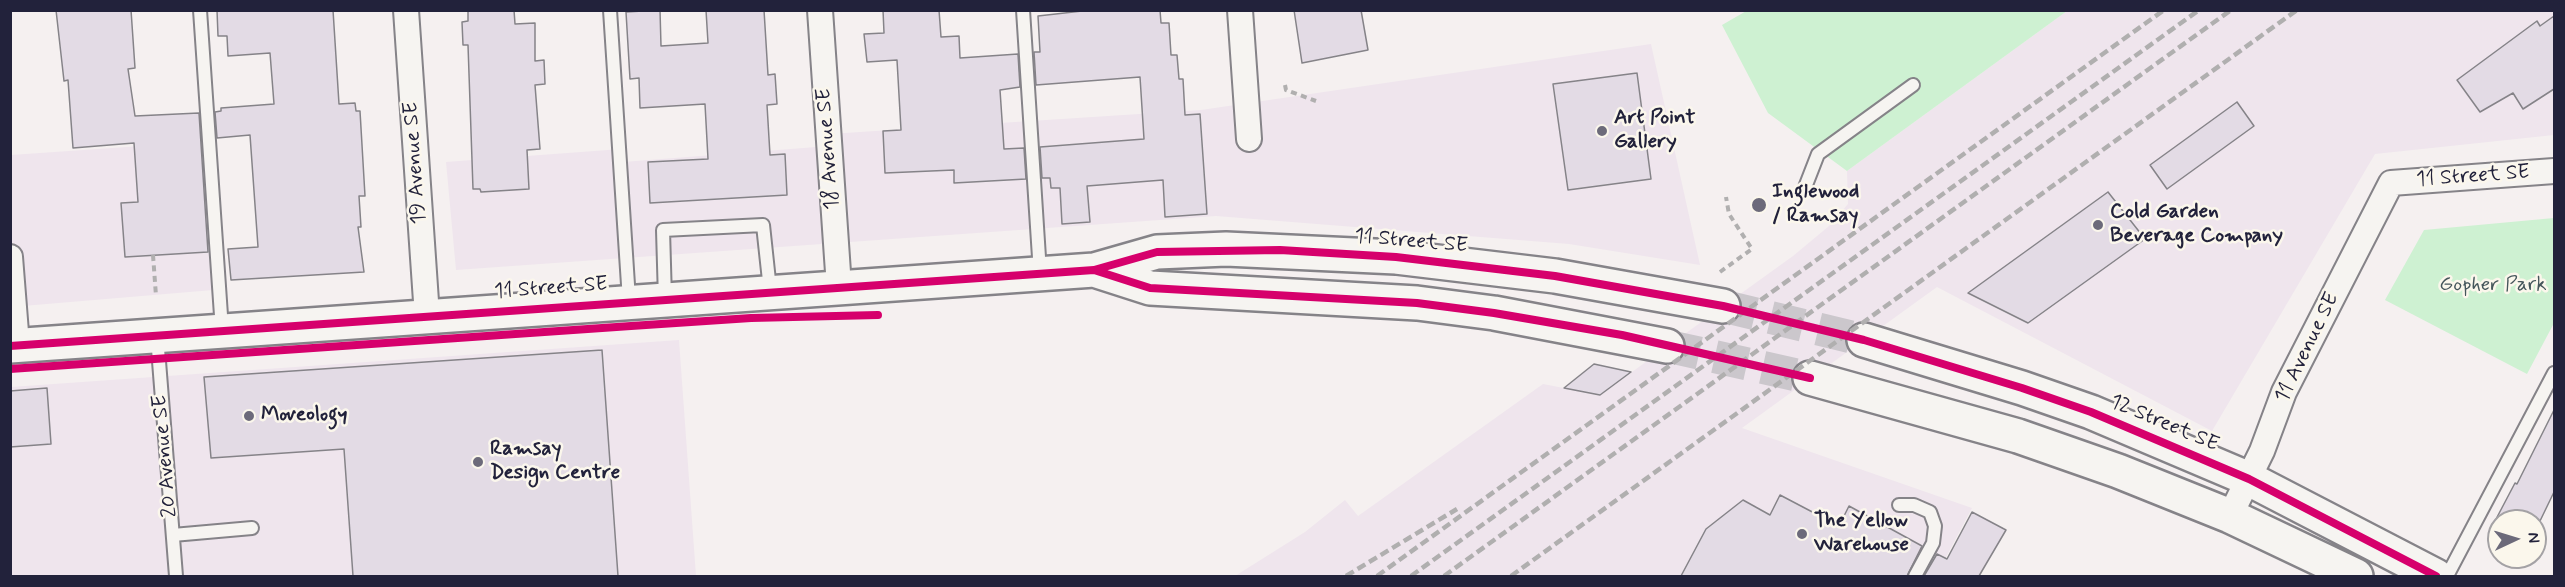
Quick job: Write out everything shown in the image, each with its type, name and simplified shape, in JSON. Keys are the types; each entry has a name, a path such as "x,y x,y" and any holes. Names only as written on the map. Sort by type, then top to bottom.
{"street":[{"name":"19 Avenue SE","path":"405,10 427,316"},
{"name":"18 Avenue SE","path":"820,10 839,286"},
{"path":"1240,10 1249,139"},
{"name":"11 Street SE","path":"2391,183 2554,171"},
{"name":"11 Avenue SE","path":"2230,516 2249,480 2284,392 2391,183"},
{"name":"11 Street SE","path":"14,346 839,286 1094,270 1157,252 1280,250 1396,257 1556,276 1719,291"},
{"path":"10,257 14,346"},
{"name":"11 Street SE","path":"1094,270 1150,288 1417,303 1494,313 1667,346"},
{"name":"12 Street SE","path":"1864,340 2022,388 2091,412 2249,480 2436,576"},
{"path":"1810,378 2018,436 2118,471 2230,516 2356,576"}],"lane":[{"path":"200,10 222,331"},
{"path":"610,10 629,302"},
{"path":"1023,10 1040,273"},
{"path":"1804,190 1818,154 1913,86"},
{"path":"665,299 663,230 763,225 770,291"},
{"name":"20 Avenue SE","path":"157,335 176,576"},
{"path":"2447,576 2554,373"},
{"path":"1899,505 1914,506 1930,512 1935,525 1933,543 1916,576"},
{"path":"173,535 252,528"}],"path":[{"path":"1285,85 1286,90 1316,102"},
{"path":"1719,291 1752,249 1729,214 1726,198"},
{"path":"153,255 156,296"}],"shaded area":[{"path":"2067,11 2554,11 2554,135 2375,154 2212,431 1937,287 1742,428 1972,508 1936,576 1235,576 1305,532 1345,500 1358,516 1543,384 1600,395 1793,256 1829,226 1848,204 1847,171"},
{"path":"1651,44 1700,265 1569,244 1216,216 456,270 446,162 621,149 623,162 829,146 829,134 1201,110"},
{"path":"213,141 225,289 11,307 11,155"},
{"path":"679,340 696,576 11,576 11,387"}],"green space":[{"path":"1748,10 2067,11 1847,171 1768,113 1722,25"},
{"name":"Gopher Park","path":"2554,218 2554,323 2527,374 2385,300 2424,230"}],"building":[{"path":"56,10 131,10 135,68 128,69 135,116 199,113 208,252 125,257 121,203 138,202 134,143 73,148 68,80 64,81"},
{"path":"217,10 333,10 339,104 355,103 356,111 360,111 365,196 359,196 361,227 358,227 364,272 231,280 228,249 258,247 250,135 217,138 215,112 221,111 221,108 274,104 270,53 228,56 227,36 218,36"},
{"path":"468,10 514,10 515,24 535,23 535,61 544,60 545,84 535,85 540,149 527,150 529,189 481,192 480,189 473,189 468,45 463,45 462,22 468,21"},
{"path":"660,10 661,46 708,43 706,10 764,10 768,75 775,74 777,104 767,105 770,155 785,154 787,195 650,203 648,162 708,159 705,104 640,108 639,78 630,79 626,12"},
{"path":"883,10 939,10 941,37 959,36 960,58 1018,54 1020,87 1000,90 1004,149 1024,148 1026,179 954,183 954,170 885,173 883,131 901,130 897,60 867,62 864,34 884,33"},
{"path":"1091,10 1160,10 1161,23 1169,23 1171,55 1177,55 1179,79 1183,79 1185,115 1200,114 1207,214 1165,217 1163,180 1087,186 1090,222 1062,224 1060,188 1051,188 1050,178 1042,178 1040,147 1144,139 1140,77 1036,85 1034,52 1040,52 1038,16"},
{"path":"1294,10 1361,10 1368,50 1302,63"},
{"path":"2554,16 2554,89 2523,109 2513,93 2480,112 2457,80 2537,21 2540,26"},
{"name":"Art Point Gallery","path":"1637,73 1651,179 1568,190 1553,84"},
{"path":"2237,102 2254,126 2167,189 2150,165"},
{"name":"Cold Garden Beverage Company","path":"2108,192 2145,239 2028,323 1968,293"},
{"name":"Ramsay Design Centre","path":"602,350 618,576 353,576 344,449 211,458 204,377"},
{"path":"1594,364 1631,372 1600,395 1564,388"},
{"path":"47,388 51,444 10,447 10,391"},
{"path":"2554,410 2554,492 2546,509 2501,509 2515,483 2517,484"},
{"name":"The Yellow Warehouse","path":"1780,495 1839,526 1849,506 1922,546 1907,576 1681,576 1706,529 1743,500 1770,515"},
{"path":"1972,512 2006,530 1979,576 1924,576 1937,554 1947,559"}],"tunnel":[{"path":"1723,306 1864,340"},
{"path":"1667,346 1810,378"}],"railway":[{"path":"1377,576 2164,10"},
{"path":"1411,576 2199,10"},
{"path":"1444,576 2231,10"},
{"path":"1511,576 2297,10"},
{"path":"1346,576 1457,509"}],"cycle path":[{"path":"10,346 1094,270 1157,252 1280,250 1396,257 1555,276 1723,306 1864,340 2022,388 2091,412 2249,479 2436,576"},
{"path":"1094,270 1150,288 1417,303 1494,313 1622,335 1810,378"},
{"path":"10,369 751,318 878,315"}],"place":[{"name":"Art Point Gallery","path":"1602,131"},
{"name":"Inglewood / Ramsay","path":"1759,205"},
{"name":"Cold Garden Beverage Company","path":"2098,225"},
{"name":"Moveology","path":"249,416"},
{"name":"Ramsay Design Centre","path":"478,462"},
{"name":"The Yellow Warehouse","path":"1802,534"}]}
